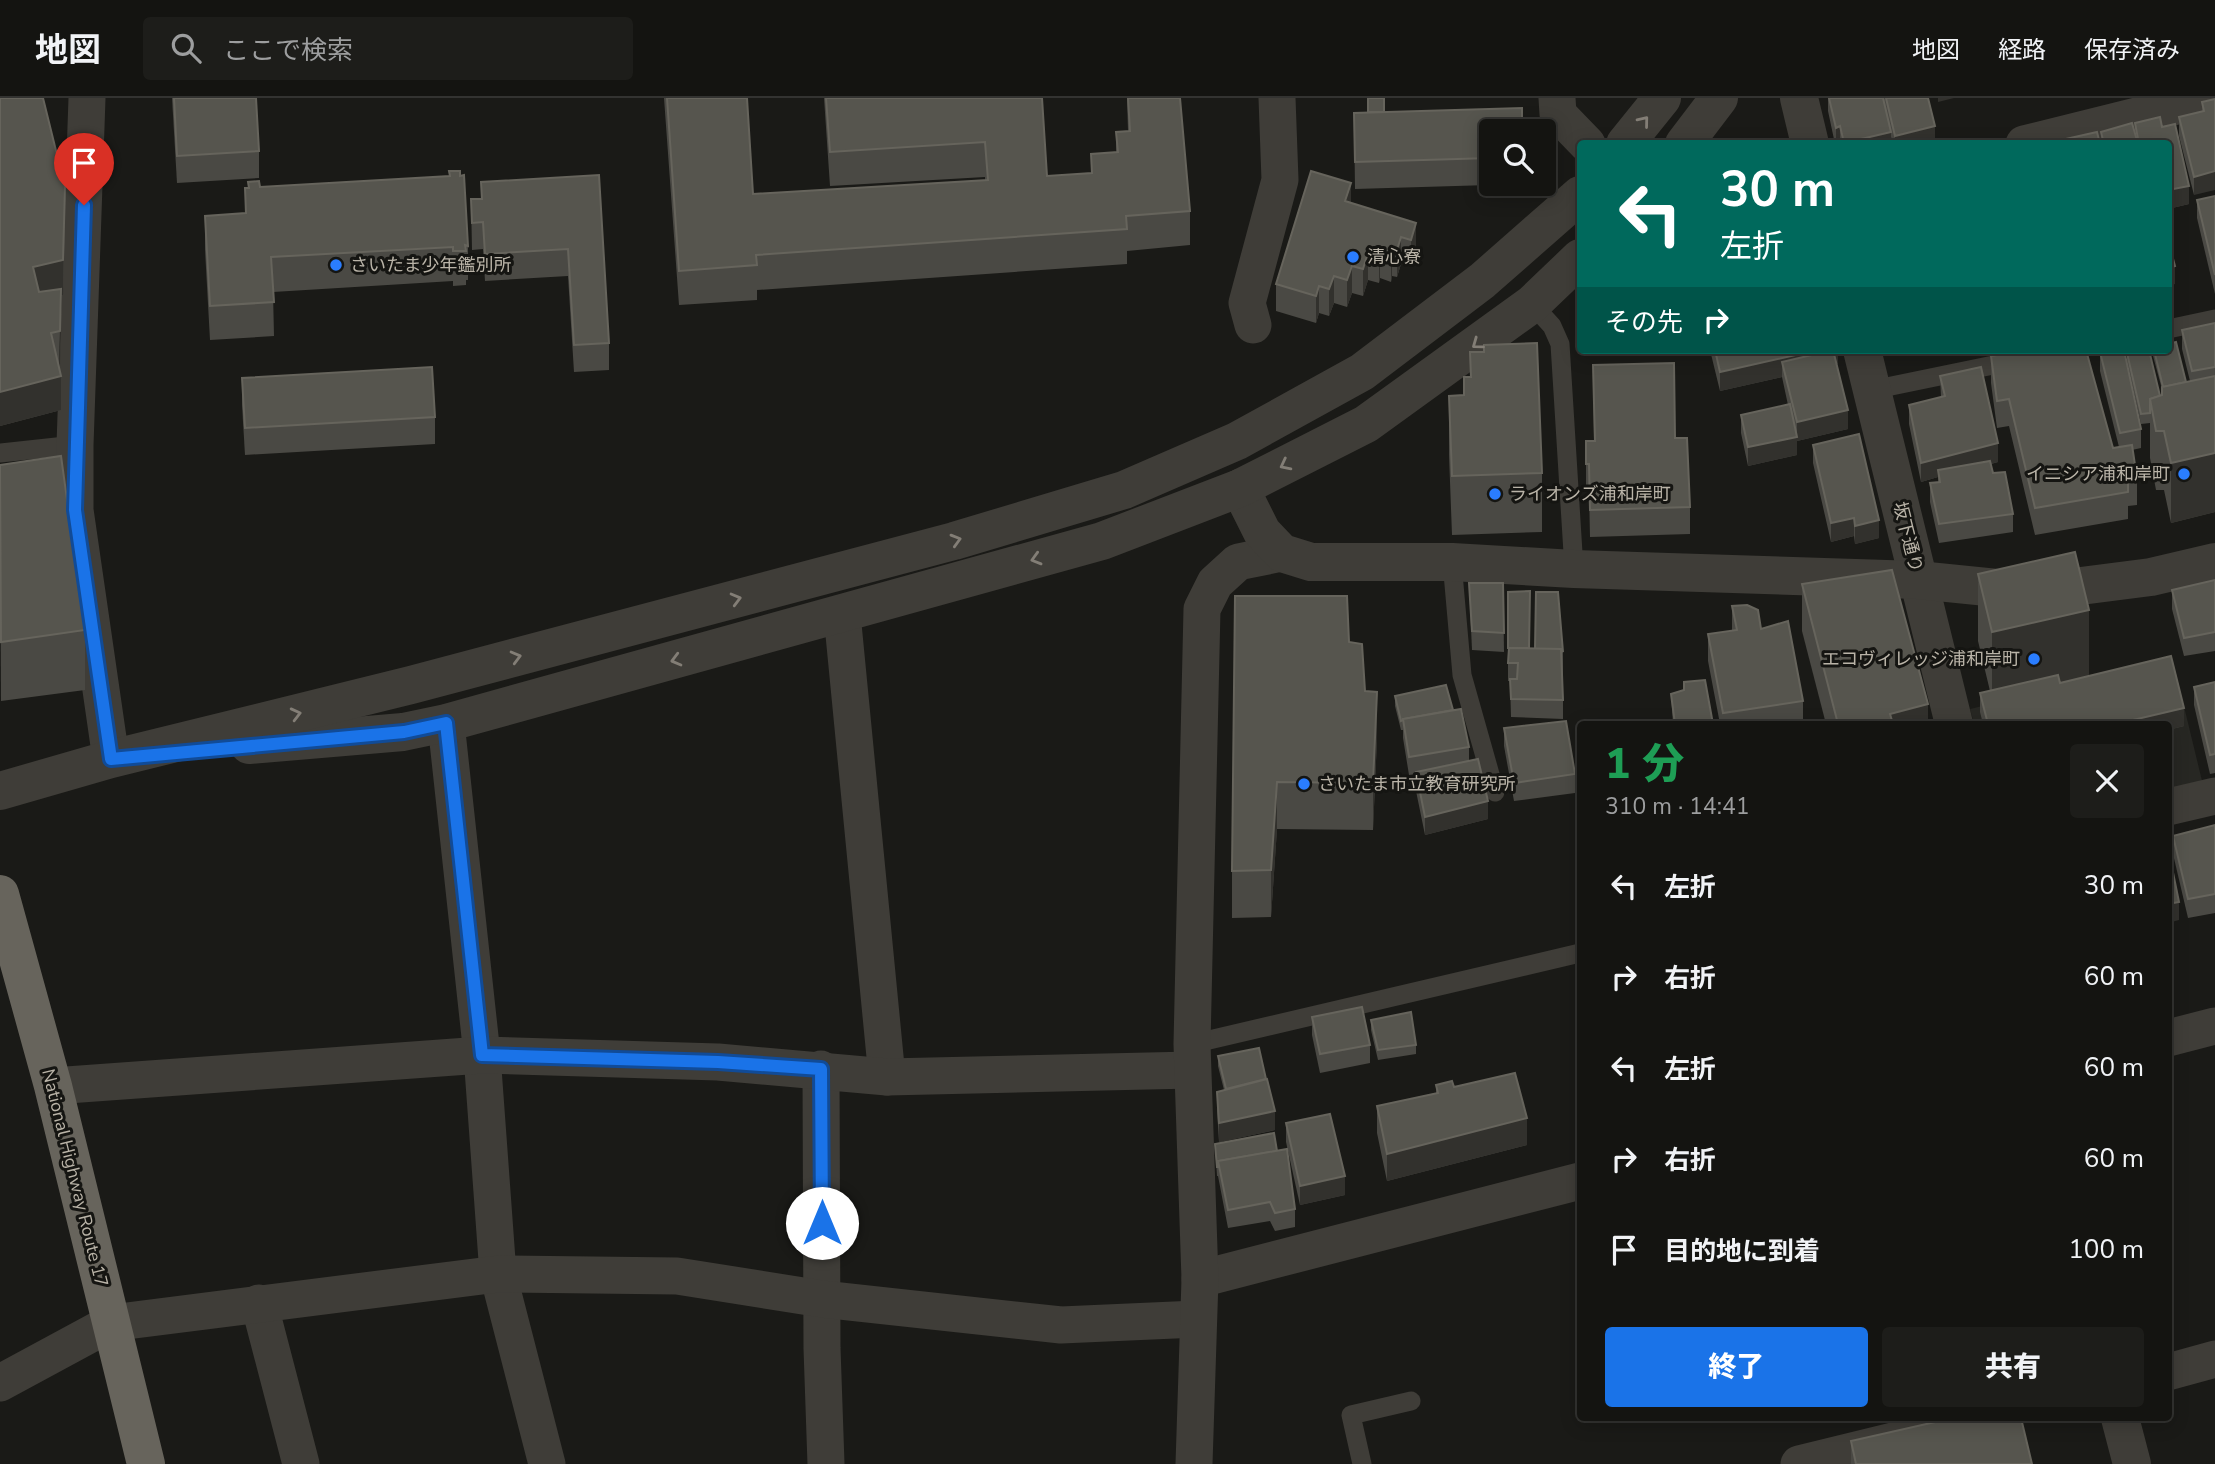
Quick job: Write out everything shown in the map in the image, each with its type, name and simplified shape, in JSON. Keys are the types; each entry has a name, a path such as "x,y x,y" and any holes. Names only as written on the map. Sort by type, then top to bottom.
{"highway":[{"name":"National Highway Route 17","path":"0,894 52,1086 146,1464"}],"street":[{"path":"88,98 75,510 111,759"},
{"path":"1253,325 1247,303 1280,180 1277,98"},
{"path":"1557,98 1558,114 1583,140"},
{"path":"1628,140 1662,98"},
{"path":"1687,140 1719,98"},
{"path":"1799,98 1809,140"},
{"path":"2040,140 2209,98"},
{"path":"0,791 111,759 411,685 954,541 1124,490 1237,441 1362,372 1482,281 1577,198"},
{"path":"111,759 404,732 446,723 1102,541 1240,488 1366,424 1532,304 1577,261"},
{"name":"坂下通り","path":"1863,354 1953,721"},
{"path":"1240,488 1262,532 1282,553"},
{"path":"1194,1464 1200,1279 1192,1057 1202,609 1215,583 1238,562 1282,553 1311,562 1452,562 1574,569 1918,580 1997,588 2073,587 2151,577 2215,562"},
{"path":"842,614 887,1077"},
{"path":"446,723 482,1055 498,1274 547,1464"},
{"path":"2172,806 2215,796"},
{"path":"2172,1037 2215,1026"},
{"path":"52,1086 482,1055 718,1062 821,1069 887,1077 1192,1057"},
{"path":"821,1069 826,1464"},
{"path":"1200,1279 1577,1182"},
{"path":"0,1382 111,1323 498,1274 677,1276 822,1299 1061,1325 1197,1319"},
{"path":"258,1303 301,1464"},
{"path":"2172,1371 2215,1360"},
{"path":"1799,1464 1975,1421"},
{"path":"2121,1421 2132,1464"}],"lane":[{"path":"1532,304 1552,326 1560,344 1574,569"},
{"path":"2172,328 2215,319"},
{"path":"1872,390 2047,354"},
{"path":"0,453 75,446"},
{"path":"1452,562 1462,675 1495,792"},
{"path":"1192,1057 1577,954"},
{"path":"1362,1464 1351,1415 1411,1401"}],"shaded area":[{"path":"2173,661 2204,789 2172,797 2172,721 1973,721 1970,709"}],"building":[{"path":"0,98 43,98 65,187 63,260 33,267 39,292 61,289 60,331 51,333 61,376 0,392"},
{"path":"174,98 256,98 259,151 177,156"},
{"path":"667,98 747,98 753,194 988,180 985,142 830,152 826,98 1042,98 1047,176 1092,173 1091,154 1118,152 1116,132 1130,131 1128,98 1180,98 1190,211 1126,216 1127,229 756,255 757,265 679,271"},
{"path":"1368,98 1384,98 1384,112 1368,112"},
{"path":"1829,98 1883,98 1891,132 1857,140 1843,140 1840,126 1836,128"},
{"path":"1886,98 1928,98 1935,126 1895,136"},
{"path":"2215,99 2215,171 2194,177 2179,117 2204,111 2202,102"},
{"path":"1522,108 1522,119 1479,119 1479,158 1355,162 1354,113"},
{"path":"2160,117 2162,127 2175,124 2189,186 2172,189 2172,140 2138,140 2135,123"},
{"path":"2132,123 2137,140 2103,140 2101,132"},
{"path":"2097,132 2099,140 2061,140"},
{"path":"449,171 460,171 460,176 464,175 468,246 465,245 466,251 453,251 453,247 271,257 274,302 210,306 205,216 246,213 245,188 249,188 248,182 259,181 260,187 450,176"},
{"name":"清心寮","path":"1311,171 1351,183 1345,201 1416,223 1411,240 1401,237 1397,250 1392,249 1391,255 1380,251 1379,256 1368,253 1363,269 1352,266 1347,280 1334,276 1329,289 1319,286 1316,296 1276,284"},
{"path":"599,175 609,343 574,345 568,249 485,254 483,222 472,223 471,199 482,199 481,182"},
{"path":"2215,196 2215,275 2197,200"},
{"path":"2215,323 2215,367 2192,371 2182,330"},
{"path":"2176,342 2186,382 2163,387 2155,354 2172,354 2172,343"},
{"path":"1537,343 1542,473 1452,476 1449,396 1464,395 1464,377 1471,377 1470,352 1484,352 1484,345"},
{"path":"1716,354 1800,354 1720,372"},
{"path":"1816,354 1834,354 1848,410 1797,422 1782,362"},
{"path":"2087,354 2113,448 2132,445 2137,478 2128,479 2128,492 2035,508 2009,399 1997,401 1991,356"},
{"path":"2100,354 2125,354 2141,429 2120,433"},
{"path":"2127,354 2150,354 2160,396 2150,399 2150,413 2141,414"},
{"path":"1674,363 1675,438 1687,438 1690,507 1590,510 1586,441 1595,441 1593,365"},
{"path":"432,367 435,417 245,428 242,378"},
{"path":"1981,367 1998,443 1921,463 1909,405 1945,396 1940,376"},
{"path":"2215,376 2215,453 2171,463 2164,431 2156,431 2150,399 2162,395 2162,387"},
{"path":"1790,404 1797,437 1748,447 1741,415"},
{"path":"1859,434 1879,520 1855,526 1854,518 1831,523 1813,445"},
{"path":"61,456 85,630 1,642 0,465"},
{"path":"1990,461 1993,473 2005,472 2013,514 1939,524 1930,483 1940,482 1938,470"},
{"path":"2075,552 2089,610 1992,632 1978,574"},
{"path":"1892,570 1928,704 1890,714 1892,721 1837,721 1802,584"},
{"path":"2215,580 2215,632 2184,638 2172,590"},
{"path":"1469,583 1503,583 1504,633 1472,631"},
{"path":"1530,591 1529,648 1508,648 1508,592"},
{"path":"1536,592 1558,592 1563,652 1561,649 1535,649"},
{"name":"さいたま市立教育研究所","path":"1235,596 1347,596 1349,642 1362,644 1365,691 1377,692 1373,783 1277,782 1271,870 1232,871"},
{"path":"1747,605 1758,610 1761,629 1788,621 1803,701 1723,713 1708,634 1737,630 1732,606"},
{"path":"1509,648 1561,649 1563,700 1511,699 1510,679 1517,679 1518,663 1508,663"},
{"path":"2171,656 2184,708 2129,721 1987,721 1980,693 2058,675 2060,683"},
{"path":"1705,680 1712,721 1675,721 1671,694 1684,690 1684,682"},
{"path":"2215,682 2215,754 2210,755 2194,687"},
{"path":"1446,685 1453,710 1401,721 1395,696"},
{"path":"1461,709 1469,747 1409,757 1403,719"},
{"path":"1566,721 1575,774 1514,783 1504,728"},
{"path":"1478,759 1488,801 1425,817 1416,772"},
{"path":"2215,825 2215,894 2188,899 2173,836"},
{"path":"2172,868 2179,902 2172,903"},
{"path":"1362,1007 1370,1045 1320,1054 1312,1017"},
{"path":"1411,1012 1416,1045 1378,1050 1371,1020"},
{"path":"1259,1048 1266,1079 1226,1089 1218,1056"},
{"path":"1515,1073 1527,1118 1387,1154 1377,1106 1438,1093 1436,1085 1452,1081 1454,1087"},
{"path":"1267,1079 1275,1111 1219,1123 1217,1092"},
{"path":"1330,1114 1345,1176 1300,1186 1286,1123"},
{"path":"1274,1133 1277,1151 1218,1161 1217,1167 1215,1144"},
{"path":"1287,1149 1295,1209 1275,1213 1270,1202 1228,1210 1218,1161"},
{"path":"1940,1421 2022,1421 2032,1464 1856,1464 1851,1441"}],"place":[{"name":"清心寮","path":"1353,257"},
{"name":"さいたま少年鑑別所","path":"336,265"},
{"name":"イニシア浦和岸町","path":"2184,474"},
{"name":"ライオンズ浦和岸町","path":"1495,494"},
{"name":"エコヴィレッジ浦和岸町","path":"2034,659"},
{"name":"さいたま市立教育研究所","path":"1304,784"}],"route":[{"path":"84,205 75,510 111,759 404,732 446,723 482,1055 718,1062 821,1069 822,1223"}]}
